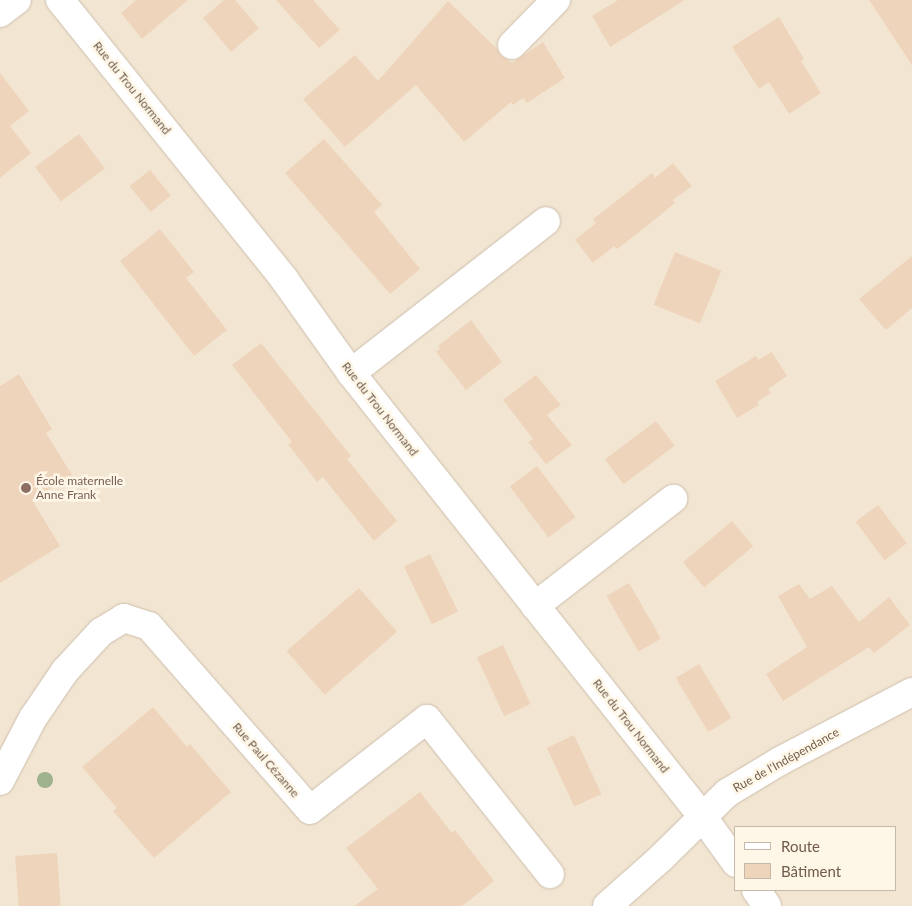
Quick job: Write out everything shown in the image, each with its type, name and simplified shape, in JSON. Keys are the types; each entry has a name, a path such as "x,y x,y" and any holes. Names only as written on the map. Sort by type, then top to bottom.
{"street":[{"path":"0,13 17,0"},
{"name":"Rue du Trou Normand","path":"60,0 284,279 351,373 702,816 734,860"},
{"path":"512,45 556,0"},
{"path":"351,373 546,221"},
{"path":"535,606 672,499"},
{"name":"Rue Paul Cézanne","path":"0,781 33,718 65,671 101,632 124,618 130,619 149,626 310,810 427,719 550,874"},
{"name":"Rue de l'Indépendance","path":"606,906 660,859 702,816 727,794 780,761 912,692"},
{"path":"757,891 768,906"}],"shaded area":[{"path":"0,0 912,0 912,906 0,906"}],"building":[{"path":"136,0 188,0 142,39 121,13"},
{"path":"224,0 235,0 259,28 231,52 203,18"},
{"path":"276,0 313,0 340,30 319,48"},
{"path":"618,0 685,0 610,47 592,16"},
{"path":"869,0 912,0 912,65"},
{"path":"448,1 497,49 501,56 512,63 543,42 565,78 527,103 523,98 513,105 511,102 464,142 416,85 345,147 303,99 355,55 378,81"},
{"path":"779,17 804,59 801,61 821,93 789,114 769,82 759,89 732,47"},
{"path":"0,73 29,111 10,126 31,153 0,178"},
{"path":"79,134 105,168 61,201 35,167"},
{"path":"324,139 382,205 374,212 420,269 390,294 285,173"},
{"path":"673,163 692,186 673,200 675,203 647,226 617,249 614,246 593,263 575,240 596,223 593,219 652,173 655,178"},
{"path":"150,170 171,196 151,212 130,186"},
{"path":"160,229 194,272 186,278 227,330 194,356 120,261"},
{"path":"675,252 721,271 700,324 654,305"},
{"path":"912,256 912,308 886,330 859,299"},
{"path":"471,320 502,362 466,390 436,352 440,348 438,346"},
{"path":"261,343 351,456 347,459 397,521 374,541 323,477 317,482 288,444 292,442 232,365"},
{"path":"772,352 787,376 768,389 771,393 757,402 759,405 737,418 715,381 756,356 758,360"},
{"name":"École maternelle Anne Frank","path":"19,374 52,429 46,433 72,475 32,500 60,546 0,583 0,386"},
{"path":"536,375 561,405 547,415 572,445 546,464 528,442 533,439 503,400"},
{"path":"656,421 675,446 624,484 605,460"},
{"path":"537,466 576,517 548,538 510,486"},
{"path":"878,505 907,543 885,560 856,522"},
{"path":"732,521 753,546 704,587 683,562"},
{"path":"430,554 458,612 432,624 404,567"},
{"path":"629,583 661,638 638,651 606,596"},
{"path":"799,584 810,599 832,586 859,622 889,597 910,625 874,653 869,647 783,701 766,674 807,647 778,596"},
{"path":"359,588 397,632 325,695 287,651"},
{"path":"503,645 530,704 504,716 477,657"},
{"path":"699,664 731,718 708,732 676,678"},
{"path":"153,707 187,747 190,744 231,792 154,858 113,811 117,808 82,767"},
{"path":"574,735 601,794 574,807 547,748"},
{"path":"420,792 452,833 455,830 494,881 462,906 354,906 378,889 346,848"},
{"path":"57,853 61,906 19,906 15,856"}],"place":[{"name":"École maternelle Anne Frank","path":"26,488"}]}
